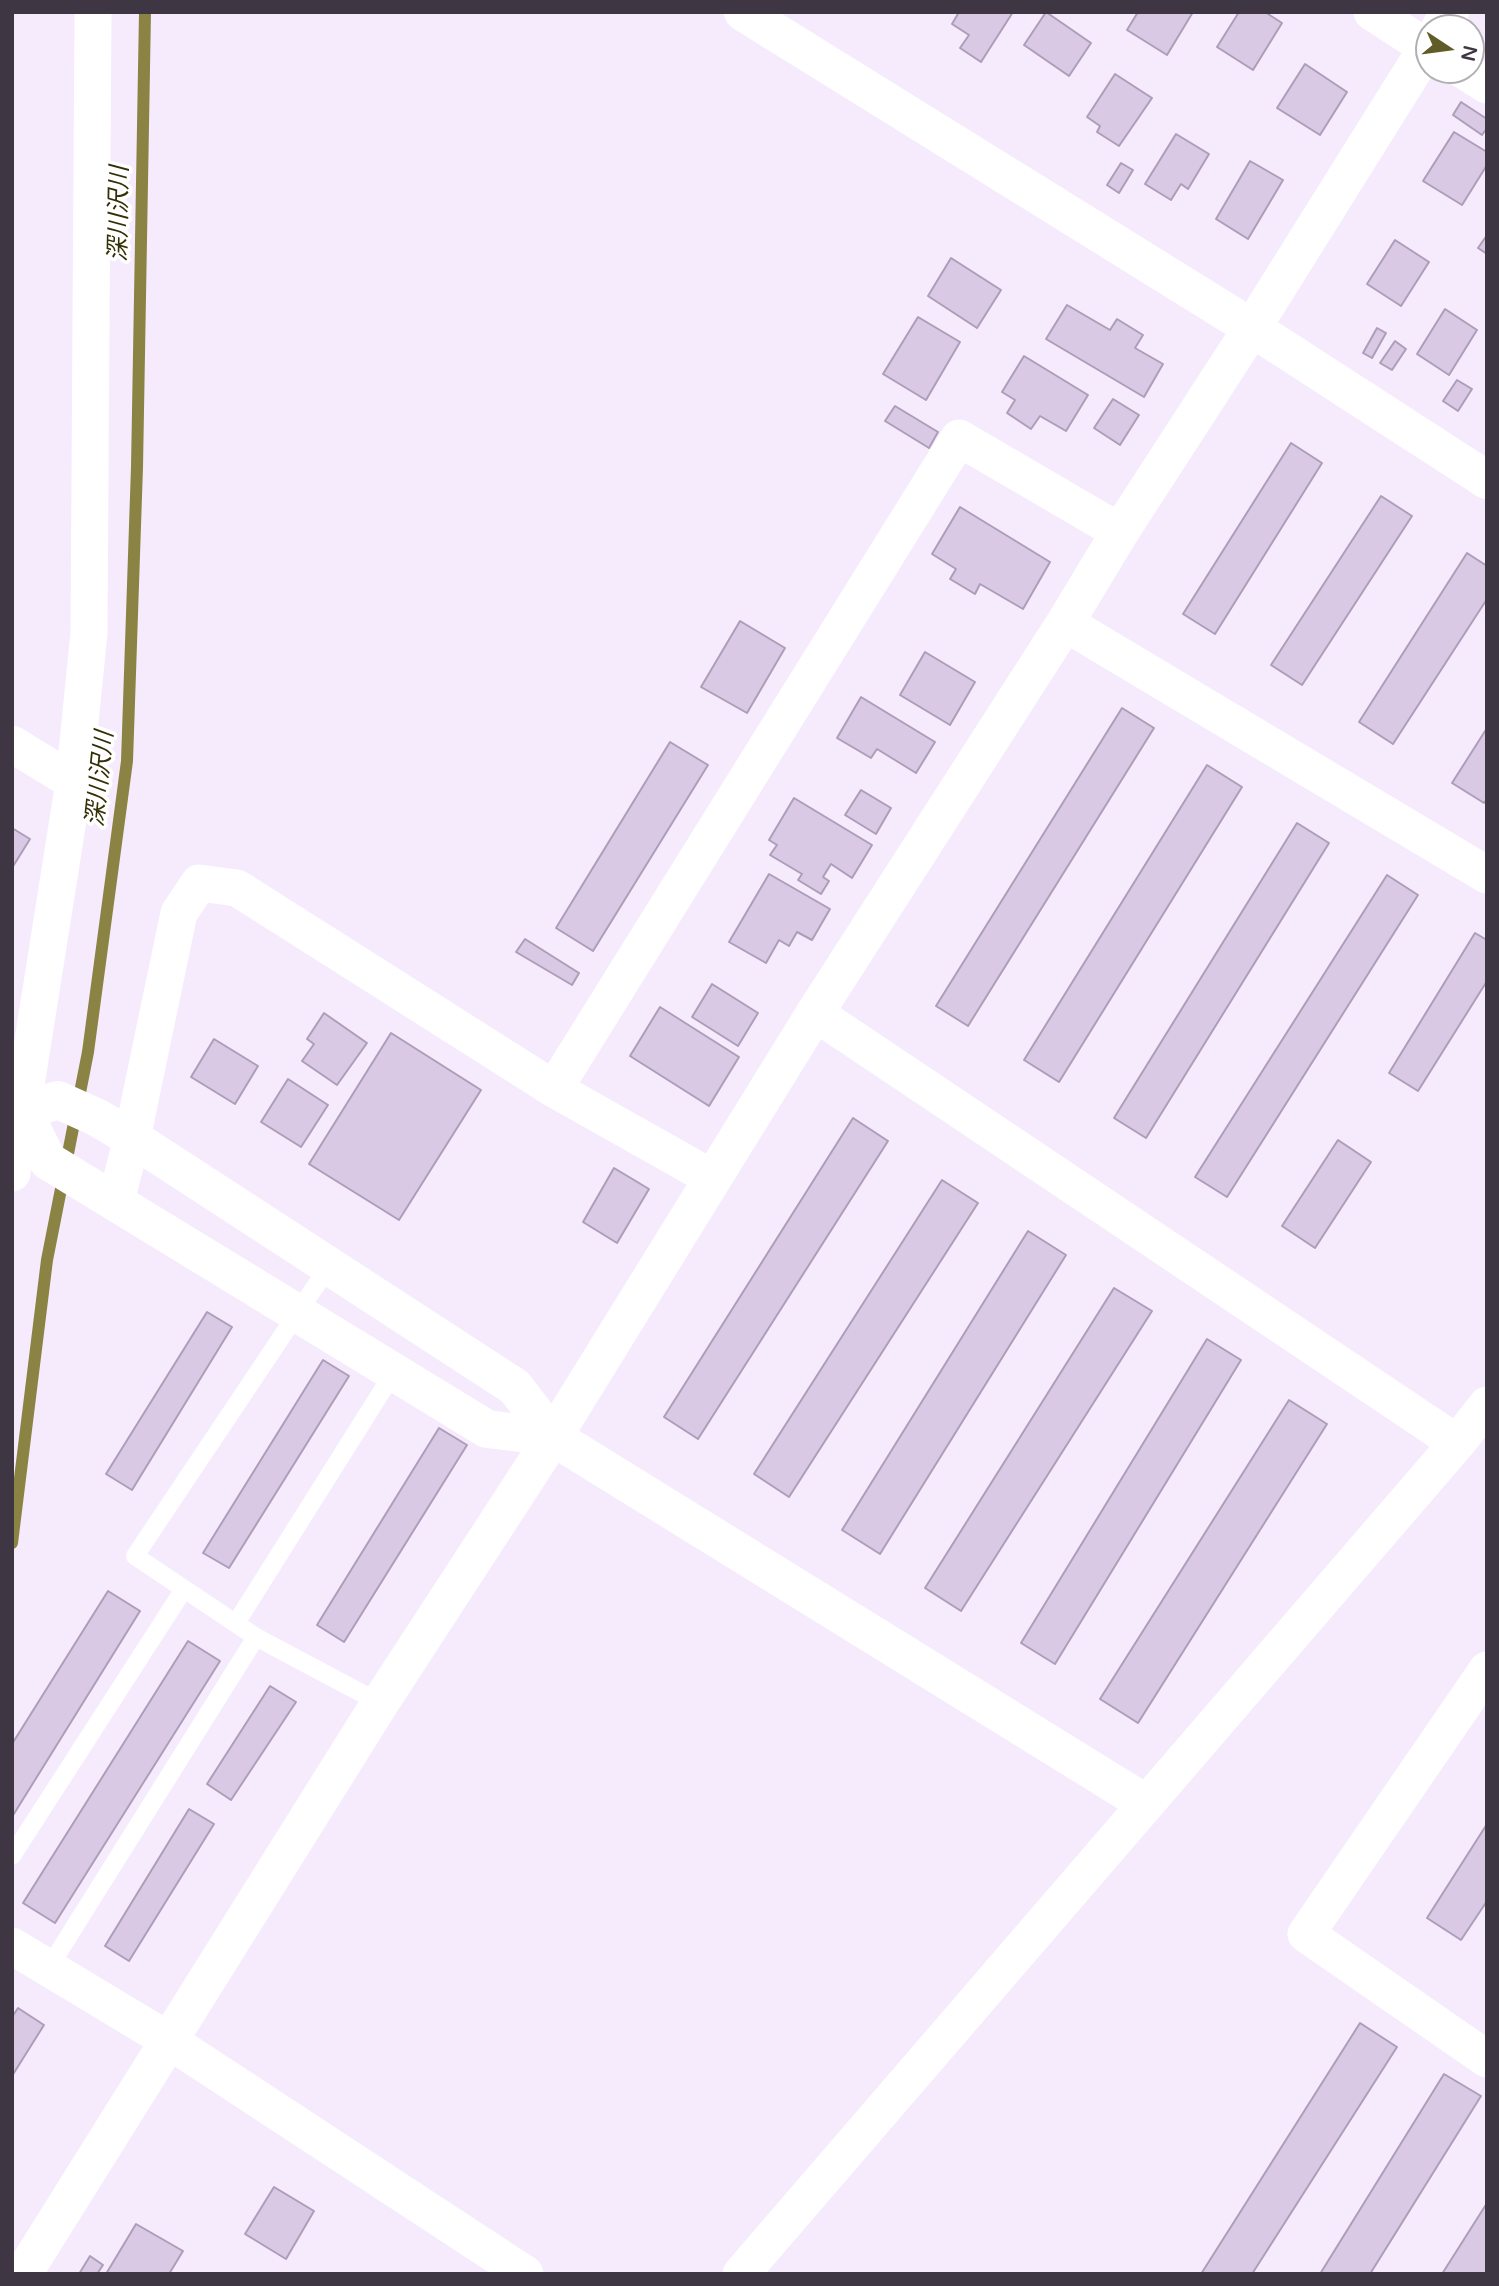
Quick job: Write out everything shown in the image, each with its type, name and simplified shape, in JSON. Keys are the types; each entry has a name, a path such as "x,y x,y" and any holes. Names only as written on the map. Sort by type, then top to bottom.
{"street":[{"path":"12,1173 31,1105 74,782 89,633 93,12"},
{"path":"743,12 1252,328 1487,480"},
{"path":"1372,12 1415,34"},
{"path":"23,2274 380,1703 553,1437 815,1013 1065,623 1415,68"},
{"path":"555,1089 959,438 1120,532"},
{"path":"1065,623 1487,875"},
{"path":"12,744 74,782"},
{"path":"116,1201 132,1138 179,913 198,883 237,888 555,1089 712,1178"},
{"path":"815,1013 1457,1443"},
{"path":"31,1105 96,1118 132,1138 515,1387 553,1437 1145,1803"},
{"path":"31,1105 48,1161 487,1429 553,1437"},
{"path":"741,2274 1487,1405"},
{"path":"1484,1679 1306,1934 1487,2059"},
{"path":"12,1946 168,2040 524,2274"}],"lane":[{"path":"329,1266 135,1556 256,1637 380,1703"},
{"path":"236,1623 394,1372"},
{"path":"12,1856 184,1589"},
{"path":"48,1969 256,1637"}],"building":[{"path":"959,12 1013,12 981,62 960,48 969,35 952,24"},
{"path":"1046,12 1091,43 1069,76 1024,45"},
{"path":"1138,12 1193,12 1167,55 1127,30"},
{"path":"1239,12 1265,12 1282,23 1253,70 1217,47"},
{"path":"1305,64 1347,92 1320,135 1277,108"},
{"path":"1115,74 1152,98 1119,146 1097,132 1100,126 1087,117"},
{"path":"1461,102 1487,119 1487,128 1482,135 1453,115"},
{"path":"1454,132 1487,152 1487,165 1462,205 1423,181"},
{"path":"1176,134 1209,154 1188,189 1181,184 1171,200 1145,184"},
{"path":"1250,161 1283,180 1248,239 1216,219"},
{"path":"1121,163 1133,170 1119,193 1107,185"},
{"path":"1487,235 1487,254 1478,248"},
{"path":"1395,240 1429,262 1401,306 1367,284"},
{"path":"951,258 1001,290 977,328 928,296"},
{"path":"1067,305 1110,330 1117,319 1143,335 1135,348 1163,364 1144,397 1046,339"},
{"path":"1445,309 1477,330 1449,375 1417,354"},
{"path":"918,317 960,342 926,400 883,374"},
{"path":"1377,328 1386,333 1372,358 1363,353"},
{"path":"1395,341 1406,349 1392,370 1380,363"},
{"path":"1024,356 1088,395 1066,431 1040,416 1031,429 1007,413 1015,400 1002,392"},
{"path":"1457,380 1472,389 1458,411 1443,401"},
{"path":"1113,399 1139,415 1120,445 1094,428"},
{"path":"895,406 938,432 929,448 885,421"},
{"path":"1291,443 1322,463 1215,634 1183,614"},
{"path":"1381,496 1412,516 1302,685 1271,665"},
{"path":"960,507 1050,562 1023,609 980,584 975,594 950,579 956,569 932,554"},
{"path":"1467,553 1487,566 1487,599 1393,744 1359,722"},
{"path":"740,621 785,648 747,713 701,687"},
{"path":"925,652 975,682 950,725 900,695"},
{"path":"861,697 935,742 916,773 877,749 871,758 837,738"},
{"path":"1122,708 1154,728 968,1026 936,1006"},
{"path":"1487,728 1487,799 1484,803 1452,783"},
{"path":"670,742 708,765 593,951 556,928"},
{"path":"1207,765 1242,787 1059,1082 1024,1060"},
{"path":"861,790 891,808 876,834 845,815"},
{"path":"794,798 872,845 852,878 831,864 823,877 829,881 821,894 798,880 802,874 770,855 777,845 769,840"},
{"path":"1297,823 1329,843 1146,1138 1114,1118"},
{"path":"12,828 30,839 12,868"},
{"path":"769,874 830,909 812,940 797,932 789,946 779,940 766,963 729,942"},
{"path":"1387,875 1418,895 1227,1197 1195,1177"},
{"path":"1475,933 1487,940 1487,981 1418,1091 1389,1073"},
{"path":"525,939 579,973 572,985 516,952"},
{"path":"712,984 758,1013 738,1046 692,1017"},
{"path":"660,1007 739,1057 709,1106 630,1056"},
{"path":"324,1013 367,1043 337,1085 302,1061 314,1044 307,1039"},
{"path":"391,1033 481,1090 399,1220 309,1164"},
{"path":"214,1039 258,1066 235,1104 191,1077"},
{"path":"288,1079 328,1105 301,1147 261,1122"},
{"path":"853,1118 888,1141 698,1439 664,1417"},
{"path":"1338,1140 1371,1162 1315,1248 1282,1226"},
{"path":"614,1168 649,1189 617,1243 583,1222"},
{"path":"942,1180 978,1203 789,1497 754,1474"},
{"path":"1028,1231 1066,1255 880,1554 842,1530"},
{"path":"1114,1288 1152,1311 961,1611 925,1588"},
{"path":"207,1312 232,1327 132,1490 106,1474"},
{"path":"1207,1339 1241,1360 1055,1664 1021,1643"},
{"path":"323,1360 349,1376 229,1568 203,1553"},
{"path":"1289,1400 1327,1424 1138,1723 1100,1699"},
{"path":"439,1428 467,1445 344,1642 317,1625"},
{"path":"108,1591 140,1611 12,1817 12,1744"},
{"path":"188,1641 220,1661 55,1923 23,1903"},
{"path":"270,1686 296,1702 231,1800 207,1784"},
{"path":"189,1809 214,1824 129,1961 105,1946"},
{"path":"1487,1824 1487,1901 1461,1940 1427,1918"},
{"path":"18,2008 44,2025 12,2076 12,2017"},
{"path":"1360,2023 1397,2047 1252,2274 1201,2274"},
{"path":"1444,2074 1481,2096 1370,2274 1320,2274"},
{"path":"274,2187 314,2211 286,2259 245,2234"},
{"path":"1487,2203 1487,2274 1442,2274"},
{"path":"136,2224 183,2251 169,2274 106,2274"},
{"path":"90,2256 103,2265 97,2274 79,2274"}],"waterway":[{"name":"深川沢川","path":"12,1543 47,1260 88,1052 127,761 137,467 145,12"}]}
